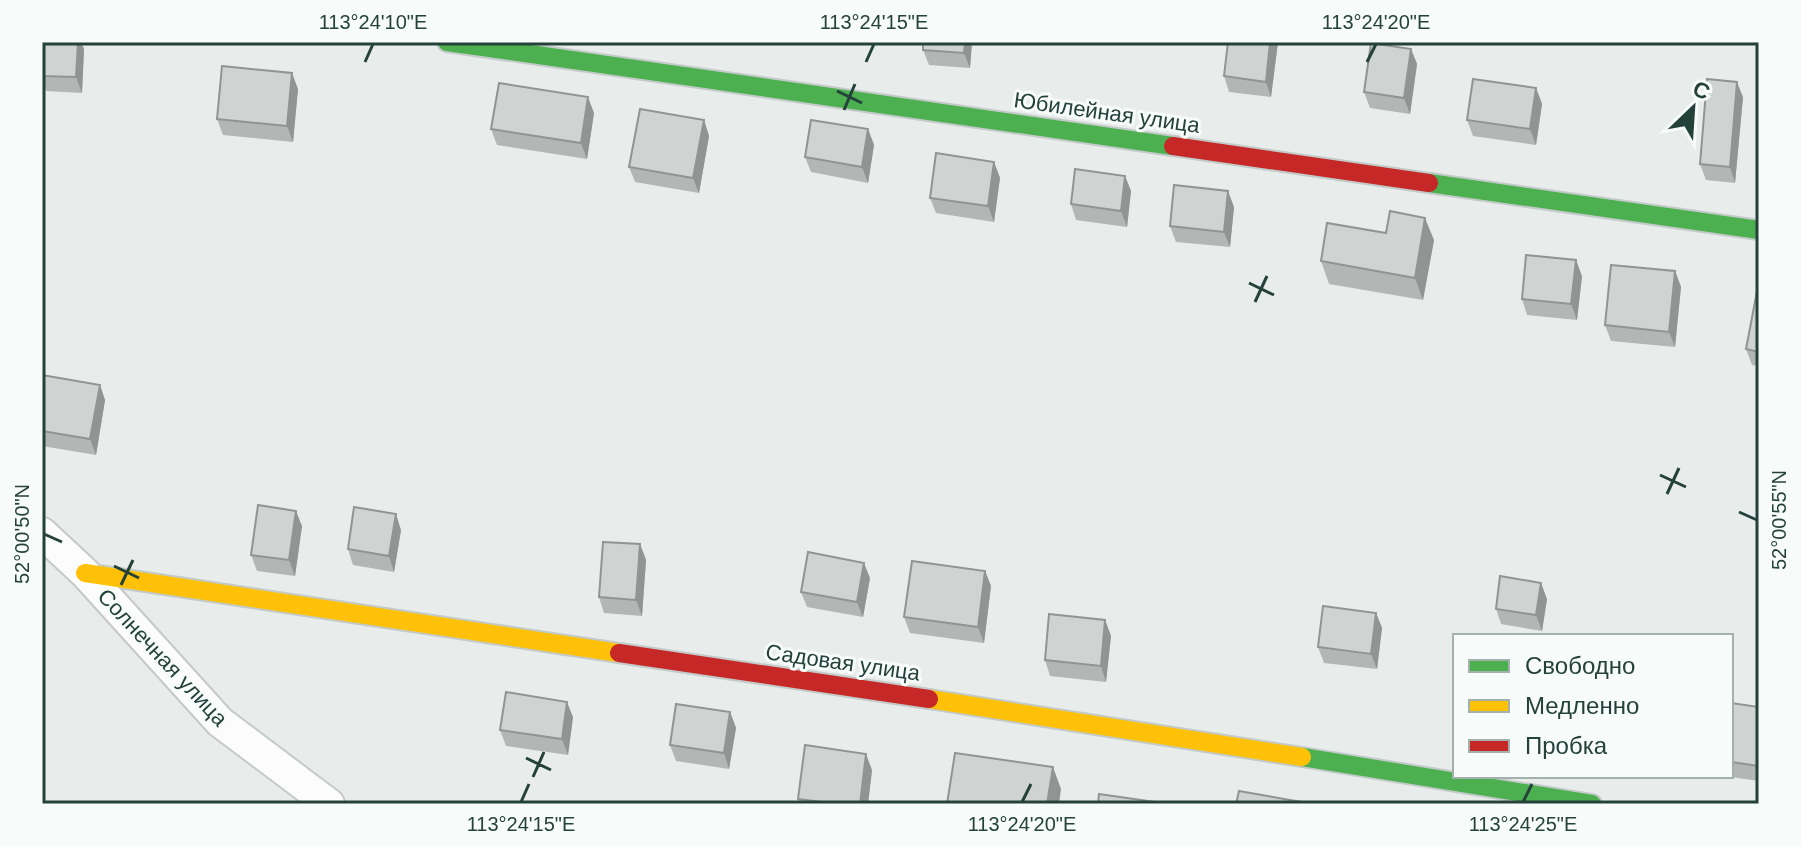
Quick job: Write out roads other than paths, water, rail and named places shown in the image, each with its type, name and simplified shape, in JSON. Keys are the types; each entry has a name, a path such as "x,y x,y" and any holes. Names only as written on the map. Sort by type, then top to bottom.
{"street":[{"name":"Юбилейная улица","path":"447,42 1759,230"},
{"name":"Солнечная улица","path":"42,533 85,573 220,722 329,804"},
{"name":"Садовая улица","path":"85,573 1188,738 1592,804"}]}
